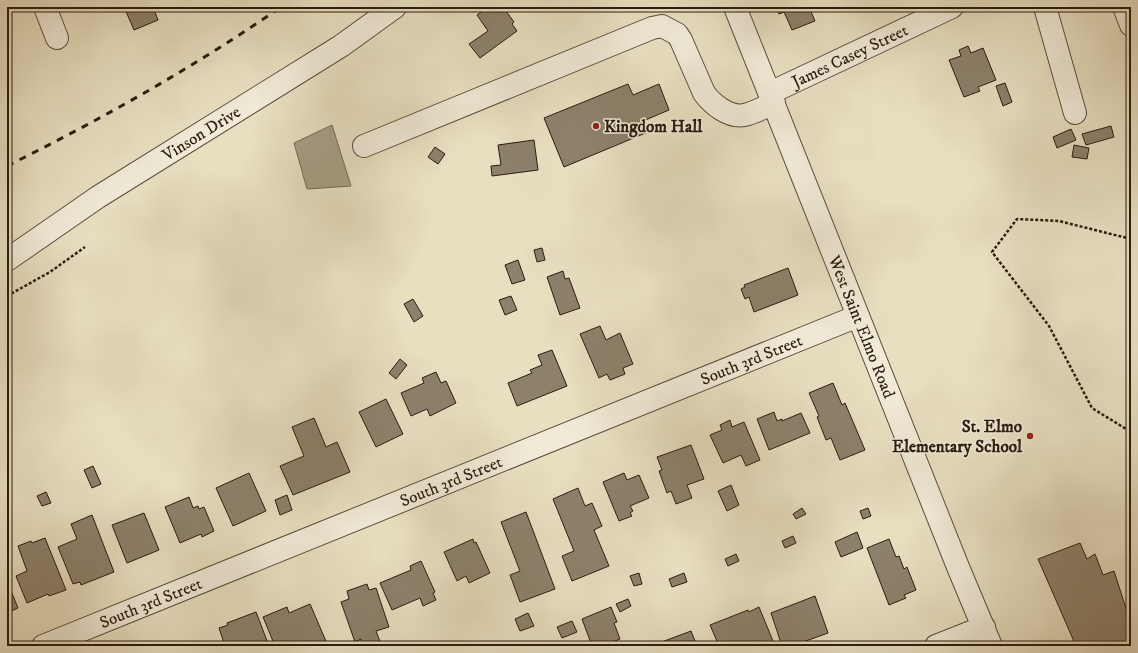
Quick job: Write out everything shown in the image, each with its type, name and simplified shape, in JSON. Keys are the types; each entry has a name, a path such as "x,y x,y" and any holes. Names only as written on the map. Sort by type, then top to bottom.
{"street":[{"path":"45,7 57,38"},
{"name":"Vinson Drive","path":"7,260 98,197 341,46 395,7"},
{"name":"West Saint Elmo Road","path":"735,7 955,560 988,636"},
{"name":"James Casey Street","path":"364,146 652,28 662,26 677,34 681,40 704,93 709,100 720,108 734,115 744,115 772,98 952,7"},
{"path":"1045,7 1075,113"},
{"path":"1124,7 1131,25"},
{"name":"South 3rd Street","path":"43,646 858,316"},
{"path":"936,646 988,636"}],"path":[{"path":"1131,239 1060,221 1018,219 992,252 1049,326 1092,408 1131,432"},
{"path":"7,296 50,272 85,247"}],"shaded area":[{"path":"332,125 351,186 307,189 294,143"}],"building":[{"path":"124,7 153,7 158,20 134,30"},
{"path":"488,7 503,7 514,22 512,24 517,31 480,58 469,44 488,31 477,15"},
{"path":"777,7 809,7 815,21 792,30 784,12 779,14"},
{"path":"968,46 971,53 983,48 996,80 978,87 980,91 964,97 949,60 961,56 959,50"},
{"path":"1005,83 1012,102 1003,106 996,86"},
{"name":"Kingdom Hall","path":"628,84 633,95 659,84 669,110 643,121 648,132 564,167 544,118"},
{"path":"1111,126 1114,137 1086,145 1082,134"},
{"path":"1071,129 1076,140 1057,148 1053,137"},
{"path":"534,140 538,170 492,176 491,166 501,165 498,145"},
{"path":"1074,145 1089,148 1087,159 1072,157"},
{"path":"435,147 445,154 438,164 428,157"},
{"path":"542,248 545,260 537,262 534,250"},
{"path":"518,260 525,280 512,284 505,265"},
{"path":"788,268 798,295 754,312 749,297 745,299 741,289 745,287 744,285"},
{"path":"563,271 565,279 569,278 580,308 560,315 547,277"},
{"path":"511,296 517,310 505,315 499,300"},
{"path":"413,299 423,316 414,322 404,304"},
{"path":"600,326 606,340 620,333 633,364 623,368 625,374 610,380 607,374 599,378 580,334"},
{"path":"552,350 567,386 517,406 508,383 532,373 530,370 542,365 538,355"},
{"path":"400,359 407,365 396,379 389,373"},
{"path":"436,372 441,383 446,381 456,403 430,416 427,409 411,416 401,393 424,383 422,378"},
{"path":"833,383 842,405 845,403 865,450 840,460 831,438 826,440 817,417 819,416 809,393"},
{"path":"386,399 403,434 376,447 359,412"},
{"path":"774,412 777,421 782,419 782,421 801,413 810,433 769,450 757,419"},
{"path":"314,418 326,447 337,442 350,472 293,495 280,466 304,456 292,427"},
{"path":"730,420 732,427 744,422 760,460 746,466 741,455 723,463 710,435 722,430 720,425"},
{"path":"691,445 704,479 687,485 692,498 676,504 671,491 667,493 659,471 662,470 657,457"},
{"path":"93,466 101,484 92,488 84,470"},
{"path":"249,473 266,511 233,526 216,488"},
{"path":"624,473 627,480 639,475 649,498 630,506 633,511 630,513 632,516 619,521 603,482"},
{"path":"731,485 739,505 727,511 718,491"},
{"path":"578,488 585,506 592,503 602,526 594,530 609,566 572,581 562,556 574,551 553,499"},
{"path":"46,492 51,503 42,506 37,496"},
{"path":"287,495 292,510 280,515 275,500"},
{"path":"189,497 193,508 198,506 199,509 204,507 214,531 202,537 201,534 180,543 165,507"},
{"path":"802,508 806,514 796,519 793,514"},
{"path":"868,508 871,516 863,519 860,511"},
{"path":"526,512 555,589 520,602 510,575 520,571 501,522"},
{"path":"144,513 159,550 127,563 112,525"},
{"path":"92,515 114,572 81,585 80,582 73,584 58,547 77,539 71,524"},
{"path":"857,532 863,548 841,557 835,542"},
{"path":"793,536 796,543 785,548 782,541"},
{"path":"45,538 66,590 49,596 48,594 27,603 16,576 27,571 18,546"},
{"path":"473,539 474,543 476,542 490,573 469,583 466,576 457,581 444,552"},
{"path":"889,539 896,557 899,556 904,569 907,567 916,590 904,595 906,598 889,605 867,548"},
{"path":"1080,543 1087,559 1095,554 1103,575 1114,571 1131,624 1131,646 1076,646 1038,559"},
{"path":"736,554 739,561 728,566 725,559"},
{"path":"421,561 435,592 433,593 436,600 423,606 420,598 392,610 380,583 411,570 410,566"},
{"path":"639,573 642,584 634,586 630,576"},
{"path":"684,573 687,582 672,587 669,579"},
{"path":"367,584 369,590 376,588 389,627 376,631 381,644 375,646 363,646 361,639 355,642 341,602 349,599 347,591"},
{"path":"9,586 18,608 7,613 7,587"},
{"path":"815,596 828,633 792,646 782,646 771,613"},
{"path":"628,599 631,606 620,612 616,604"},
{"path":"310,604 328,646 275,646 263,617 287,607 289,613"},
{"path":"611,607 617,622 614,623 620,639 603,646 592,646 582,619"},
{"path":"759,607 775,646 719,646 710,625 748,610 749,612"},
{"path":"256,612 269,646 225,646 219,628 228,625 227,623"},
{"path":"528,613 534,626 520,631 515,619"},
{"path":"572,621 577,632 562,638 557,627"},
{"path":"691,631 697,646 660,646 659,643"}],"railway":[{"path":"7,166 113,111 215,51 281,7"}],"place":[{"name":"Kingdom Hall","path":"596,126"},
{"name":"St. Elmo Elementary School","path":"1030,436"}]}
